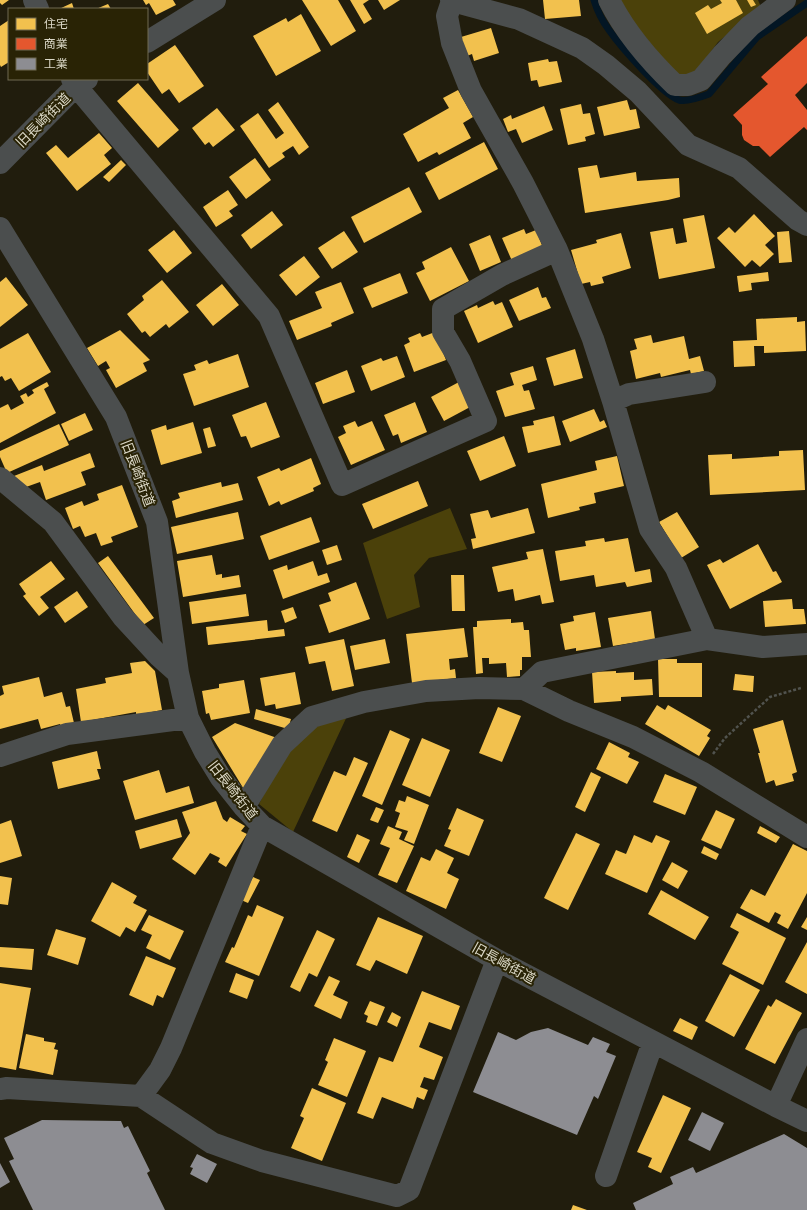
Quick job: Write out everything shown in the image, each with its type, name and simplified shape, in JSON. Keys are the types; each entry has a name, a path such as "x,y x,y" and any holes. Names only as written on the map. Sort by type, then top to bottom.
{"street":[{"path":"148,41 215,0"},
{"path":"609,0 622,25 661,72 675,85 688,85 701,80 722,55 750,26 785,0"},
{"path":"706,640 676,568 650,529 613,401 593,339 557,250 523,183 471,91 452,43 447,16 451,1 519,9 582,48 606,65 638,92 688,145 739,168 798,220 807,225"},
{"path":"638,92 661,72"},
{"path":"78,81 269,316 342,485 486,421 460,361 443,332 443,309 502,275 557,250"},
{"name":"旧長崎街道","path":"0,163 78,81"},
{"name":"旧長崎街道","path":"0,228 116,417 157,522 178,673 188,718 205,752 221,778 244,807 262,826 497,960 652,1042 807,1121"},
{"path":"613,401 629,394 705,382"},
{"path":"0,478 53,522 123,617 159,656 178,673"},
{"path":"524,689 542,672 706,640 763,647 807,644"},
{"path":"244,807 282,745 312,717 364,702 426,691 479,688 524,689 569,711 633,736 701,772 807,837"},
{"path":"0,756 67,734 188,718"},
{"path":"141,1096 160,1070 171,1048 262,826"},
{"path":"0,1089 7,1088 141,1096 212,1143 262,1161 398,1196 409,1190 497,960"},
{"path":"776,1106 807,1039"},
{"path":"606,1176 652,1042"}],"path":[{"path":"701,772 724,738 770,697 801,688"}],"shaded area":[{"path":"616,0 758,0 761,7 718,42 695,73 676,76"},
{"path":"450,508 467,549 429,558 414,575 420,607 387,619 363,543"},
{"path":"349,712 293,832 259,804 290,745 315,726"}],"building: 住宅":[{"path":"0,0 9,0 2,5"},
{"path":"143,0 173,0 176,5 156,15 149,3 146,5"},
{"path":"302,0 338,0 356,31 331,46"},
{"path":"350,0 369,0 363,4 372,19 364,24"},
{"path":"378,0 400,0 384,10"},
{"path":"543,0 579,0 581,16 545,19"},
{"path":"720,0 736,0 743,13 707,34 695,13 708,5 711,9 722,3"},
{"path":"747,0 753,0 756,5 751,7"},
{"path":"72,3 74,8 61,8"},
{"path":"108,4 110,8 98,8"},
{"path":"301,14 321,51 276,76 253,36 286,18 288,22"},
{"path":"8,21 8,63 1,67 0,65 0,26"},
{"path":"491,28 499,53 474,61 472,54 467,56 461,37"},
{"path":"175,45 204,86 179,103 169,89 162,94 148,73 148,63"},
{"path":"548,59 549,62 557,61 562,82 539,87 537,80 531,81 528,63"},
{"path":"138,83 179,130 158,148 117,101"},
{"path":"458,90 473,117 463,123 471,138 439,155 437,152 418,162 403,134 449,108 443,98"},
{"path":"627,100 630,110 636,109 640,128 604,136 597,107"},
{"path":"278,102 309,147 299,155 293,146 282,153 285,157 269,168 240,126 258,113 276,139 284,133 268,110"},
{"path":"581,104 583,114 590,113 595,134 585,137 586,141 568,145 560,109"},
{"path":"544,106 553,130 522,143 516,129 508,132 503,119 511,115 512,119"},
{"path":"217,108 235,130 213,147 209,142 205,145 192,128"},
{"path":"99,133 112,148 104,155 111,164 77,191 46,153 56,145 68,158"},
{"path":"484,142 498,169 439,200 425,173"},
{"path":"255,158 271,180 246,199 229,177"},
{"path":"121,160 126,165 109,182 103,177"},
{"path":"597,165 600,178 636,172 637,181 679,178 680,197 585,213 578,168"},
{"path":"409,187 422,212 364,243 351,217"},
{"path":"228,190 238,205 229,211 233,216 216,227 203,207"},
{"path":"272,211 283,225 251,249 241,235"},
{"path":"754,214 775,236 765,245 774,254 760,267 752,260 745,267 717,238 729,227 735,233"},
{"path":"704,215 715,268 659,279 650,232 673,228 676,244 687,242 683,219"},
{"path":"524,229 526,234 536,230 543,248 512,261 502,238"},
{"path":"174,230 192,253 167,273 148,250"},
{"path":"344,231 358,252 332,269 318,248"},
{"path":"789,231 792,262 779,263 777,232"},
{"path":"621,233 631,268 602,277 604,283 591,286 590,282 581,284 571,250 597,243 596,240"},
{"path":"490,235 501,262 480,271 469,244"},
{"path":"451,247 469,281 430,301 416,273 425,269 422,262"},
{"path":"304,256 320,277 296,296 279,275"},
{"path":"768,272 769,281 751,283 752,290 739,292 737,276"},
{"path":"400,273 408,293 372,308 363,288"},
{"path":"6,277 28,305 0,327 0,282"},
{"path":"162,280 189,312 169,328 166,324 150,337 145,331 142,333 127,314 144,300 142,296"},
{"path":"341,282 354,313 331,323 332,326 297,340 289,321 322,308 315,292"},
{"path":"222,284 239,305 213,326 196,305"},
{"path":"538,287 542,298 546,297 551,308 519,321 509,300"},
{"path":"493,301 495,305 502,302 513,327 478,343 464,311 477,305 478,308"},
{"path":"797,317 797,322 805,321 806,351 764,353 764,346 754,346 755,366 734,367 733,341 757,340 756,319"},
{"path":"120,330 150,360 143,363 147,371 116,388 106,370 110,368 106,361 98,366 87,348"},
{"path":"435,332 446,360 414,372 404,345 410,342 408,338 420,333 422,337"},
{"path":"28,333 51,372 19,391 11,378 5,381 2,376 0,377 0,349"},
{"path":"651,335 653,343 684,336 689,359 700,356 704,371 691,374 690,370 661,377 660,373 636,379 630,351 637,349 634,339"},
{"path":"575,349 583,378 554,386 546,358"},
{"path":"238,354 249,387 194,406 183,374 196,370 194,365 207,360 209,364"},
{"path":"397,356 405,377 371,391 361,366 381,358 383,361"},
{"path":"533,366 537,380 522,385 524,391 529,390 535,409 505,417 496,391 514,385 510,373"},
{"path":"347,370 355,392 323,404 315,383"},
{"path":"47,382 49,386 44,389 56,413 0,443 0,408 8,404 11,410 24,403 20,396 26,393 28,397 34,393 32,390"},
{"path":"459,382 472,406 444,421 431,397"},
{"path":"266,402 280,437 251,448 246,436 241,437 232,415"},
{"path":"415,402 427,432 401,443 398,434 393,436 384,415"},
{"path":"594,409 600,422 604,420 607,427 570,442 562,421"},
{"path":"85,413 93,430 69,441 61,424"},
{"path":"554,416 561,445 528,453 522,427 534,425 533,421"},
{"path":"355,421 358,427 372,421 385,450 351,465 338,437 346,433 343,426"},
{"path":"193,422 202,453 161,465 151,430 166,425 167,430"},
{"path":"59,424 69,445 7,473 0,457 0,451"},
{"path":"210,427 216,446 208,448 203,429"},
{"path":"504,436 516,466 480,481 467,451"},
{"path":"803,450 805,490 710,495 708,455 732,454 732,459 779,456 779,451"},
{"path":"90,453 95,467 81,472 86,485 46,500 40,482 26,487 14,476 42,465 44,471"},
{"path":"617,456 624,486 594,493 596,503 579,507 580,510 548,518 541,484 597,470 595,461"},
{"path":"311,458 321,484 313,488 314,491 281,505 279,501 269,506 257,477 279,468 281,471"},
{"path":"418,481 428,506 373,529 362,504"},
{"path":"221,482 222,487 238,483 243,500 176,518 172,501 180,498 178,493"},
{"path":"122,485 138,527 111,537 113,542 101,546 96,533 85,537 80,526 73,529 65,508 82,501 84,506 99,500 97,494"},
{"path":"528,508 535,533 473,549 471,539 476,538 470,514 488,510 491,518"},
{"path":"238,512 244,539 177,554 171,527"},
{"path":"677,512 699,547 681,558 659,522"},
{"path":"311,517 320,542 269,560 260,536"},
{"path":"604,538 605,542 628,538 635,572 650,569 652,582 627,587 625,582 596,587 594,575 560,581 555,551 586,546 585,541"},
{"path":"758,544 773,572 776,571 782,582 730,609 707,565 720,559 723,563"},
{"path":"337,545 342,560 327,565 322,550"},
{"path":"543,549 554,602 542,604 540,595 515,601 513,589 498,592 492,567 528,559 526,552"},
{"path":"212,555 216,575 222,574 222,578 239,575 241,587 183,597 177,561"},
{"path":"108,556 154,618 143,625 98,563"},
{"path":"51,561 65,579 40,597 49,608 39,616 23,596 26,594 19,584"},
{"path":"313,561 318,576 327,573 330,582 283,599 273,570 287,565 288,570"},
{"path":"451,575 464,575 465,611 452,611"},
{"path":"356,582 370,619 329,633 319,605 331,601 328,593"},
{"path":"77,591 88,607 65,623 54,607"},
{"path":"246,594 249,616 192,624 189,602"},
{"path":"792,599 793,609 804,609 806,624 765,627 763,601"},
{"path":"293,607 297,618 285,623 281,611"},
{"path":"651,611 655,639 613,646 608,618"},
{"path":"595,612 601,647 576,651 576,648 565,650 560,624 574,621 573,616"},
{"path":"511,619 511,623 523,622 524,630 529,630 531,657 522,657 522,670 520,670 520,676 507,677 506,663 489,664 489,658 482,658 483,673 476,674 473,627 477,627 477,621"},
{"path":"267,620 268,631 284,629 285,636 208,645 206,627"},
{"path":"464,628 468,657 449,659 450,670 455,669 456,678 412,683 406,634"},
{"path":"344,639 354,686 332,691 325,661 309,664 305,647"},
{"path":"385,639 390,663 355,670 350,646"},
{"path":"658,659 677,659 677,663 702,663 702,697 659,697"},
{"path":"145,661 155,671 162,710 136,715 136,712 81,722 76,689 106,683 105,678 132,673 130,663"},
{"path":"616,671 616,673 634,672 634,680 652,679 653,695 621,697 621,701 594,703 592,672"},
{"path":"295,672 301,704 276,709 275,704 265,706 260,678"},
{"path":"735,674 754,676 753,692 733,690"},
{"path":"39,677 44,697 62,692 66,707 70,706 74,723 61,727 60,724 41,729 38,719 0,729 0,696 4,694 2,686"},
{"path":"244,680 250,713 211,720 209,713 206,714 202,691 219,688 219,684"},
{"path":"657,705 665,710 668,705 711,730 707,736 710,738 699,756 645,724"},
{"path":"498,707 521,716 502,762 479,753"},
{"path":"256,709 291,719 288,729 254,719"},
{"path":"783,720 797,772 792,774 794,781 776,786 774,780 766,783 753,729"},
{"path":"235,723 277,738 245,791 212,737"},
{"path":"390,730 410,739 382,805 362,796"},
{"path":"422,738 450,750 430,797 402,785"},
{"path":"609,742 630,753 628,757 639,762 627,784 596,769"},
{"path":"97,751 101,769 97,769 100,779 58,789 52,762"},
{"path":"354,757 368,763 337,832 312,821 334,771 346,776"},
{"path":"159,770 166,793 189,786 194,803 135,820 123,781"},
{"path":"591,772 601,777 585,812 575,807"},
{"path":"665,774 697,787 685,815 653,802"},
{"path":"407,796 429,805 414,844 404,840 408,831 395,827 400,813 395,811 399,800 405,802"},
{"path":"216,801 223,819 227,822 230,817 245,826 241,831 247,834 226,867 218,862 220,858 210,853 195,875 172,859 190,833 182,812"},
{"path":"376,807 384,810 378,823 370,820"},
{"path":"457,808 484,820 469,856 444,846 451,830 448,829"},
{"path":"716,810 735,819 721,849 701,840"},
{"path":"177,819 182,837 140,849 135,831"},
{"path":"11,820 22,856 0,863 0,824"},
{"path":"388,826 402,832 399,839 414,846 397,883 378,875 390,848 380,844"},
{"path":"760,826 780,837 776,843 757,833"},
{"path":"576,833 600,844 568,910 544,898"},
{"path":"357,834 370,840 359,863 347,857"},
{"path":"634,835 652,843 656,835 670,841 647,893 605,874 616,850 626,854"},
{"path":"793,844 807,851 807,893 788,929 777,923 781,915 775,912 769,923 740,908 751,889 765,896"},
{"path":"704,846 719,854 716,860 701,853"},
{"path":"436,849 454,858 447,873 459,879 446,909 406,891 421,857 430,861"},
{"path":"672,862 688,871 678,889 662,880"},
{"path":"0,876 12,878 8,905 0,904"},
{"path":"253,877 260,880 248,903 241,900"},
{"path":"112,882 137,896 133,903 147,910 135,932 126,927 120,937 91,921"},
{"path":"661,890 709,917 695,940 648,914"},
{"path":"257,905 284,917 259,976 225,962 232,947 234,948 248,915 252,917"},
{"path":"737,913 786,938 763,985 722,964 739,932 730,927"},
{"path":"149,915 184,931 170,960 146,948 152,935 141,930"},
{"path":"378,917 423,936 407,974 376,960 370,971 356,965"},
{"path":"807,917 807,930 801,927"},
{"path":"56,929 86,938 78,965 47,955"},
{"path":"317,930 335,939 317,977 309,973 300,992 290,987"},
{"path":"807,942 807,994 785,982"},
{"path":"0,947 34,949 32,970 0,967"},
{"path":"146,956 176,968 163,998 157,995 153,1006 129,995"},
{"path":"236,973 254,980 247,999 229,992"},
{"path":"730,974 760,990 734,1037 705,1021"},
{"path":"329,976 340,981 333,995 348,1002 341,1019 314,1006"},
{"path":"0,983 31,988 16,1070 0,1067"},
{"path":"422,991 460,1006 451,1030 429,1022 419,1047 443,1057 434,1080 424,1077 420,1087 428,1090 424,1100 417,1097 413,1109 382,1097 373,1119 357,1113 379,1057 393,1062"},
{"path":"776,999 802,1013 775,1064 745,1049 768,1005 771,1007"},
{"path":"370,1001 385,1007 377,1026 366,1022 368,1016 364,1014"},
{"path":"392,1012 401,1017 397,1027 387,1022"},
{"path":"680,1018 698,1027 692,1040 673,1031"},
{"path":"26,1034 44,1038 44,1041 56,1043 54,1049 58,1050 53,1075 19,1068"},
{"path":"334,1038 366,1051 347,1097 318,1085 328,1062 325,1060"},
{"path":"312,1088 346,1103 322,1161 291,1148 304,1118 300,1116"},
{"path":"663,1095 691,1108 661,1173 648,1167 652,1158 637,1152"},
{"path":"573,1205 587,1210 571,1210"}],"building: 商業":[{"path":"807,36 807,83 795,95 807,110 807,130 804,127 770,157 759,146 753,146 744,140 742,135 742,125 733,115 768,84 761,77"}],"building: 工業":[{"path":"548,1028 588,1045 593,1037 610,1044 606,1052 616,1056 598,1099 594,1096 577,1135 473,1092 498,1032 516,1040 531,1032"},
{"path":"702,1112 724,1123 710,1151 688,1140"},
{"path":"42,1120 121,1121 124,1128 128,1126 150,1171 147,1173 165,1210 33,1210 9,1161 14,1159 4,1138"},
{"path":"784,1134 807,1148 807,1210 636,1210 633,1203 673,1184 670,1177 693,1167 696,1173"},
{"path":"197,1154 217,1164 207,1183 190,1174 193,1168 190,1167"},
{"path":"0,1163 10,1182 0,1188"}],"waterway":[{"path":"594,0 602,20 615,38 652,79 671,96 679,100 694,99 709,94 757,37 807,3"}]}
